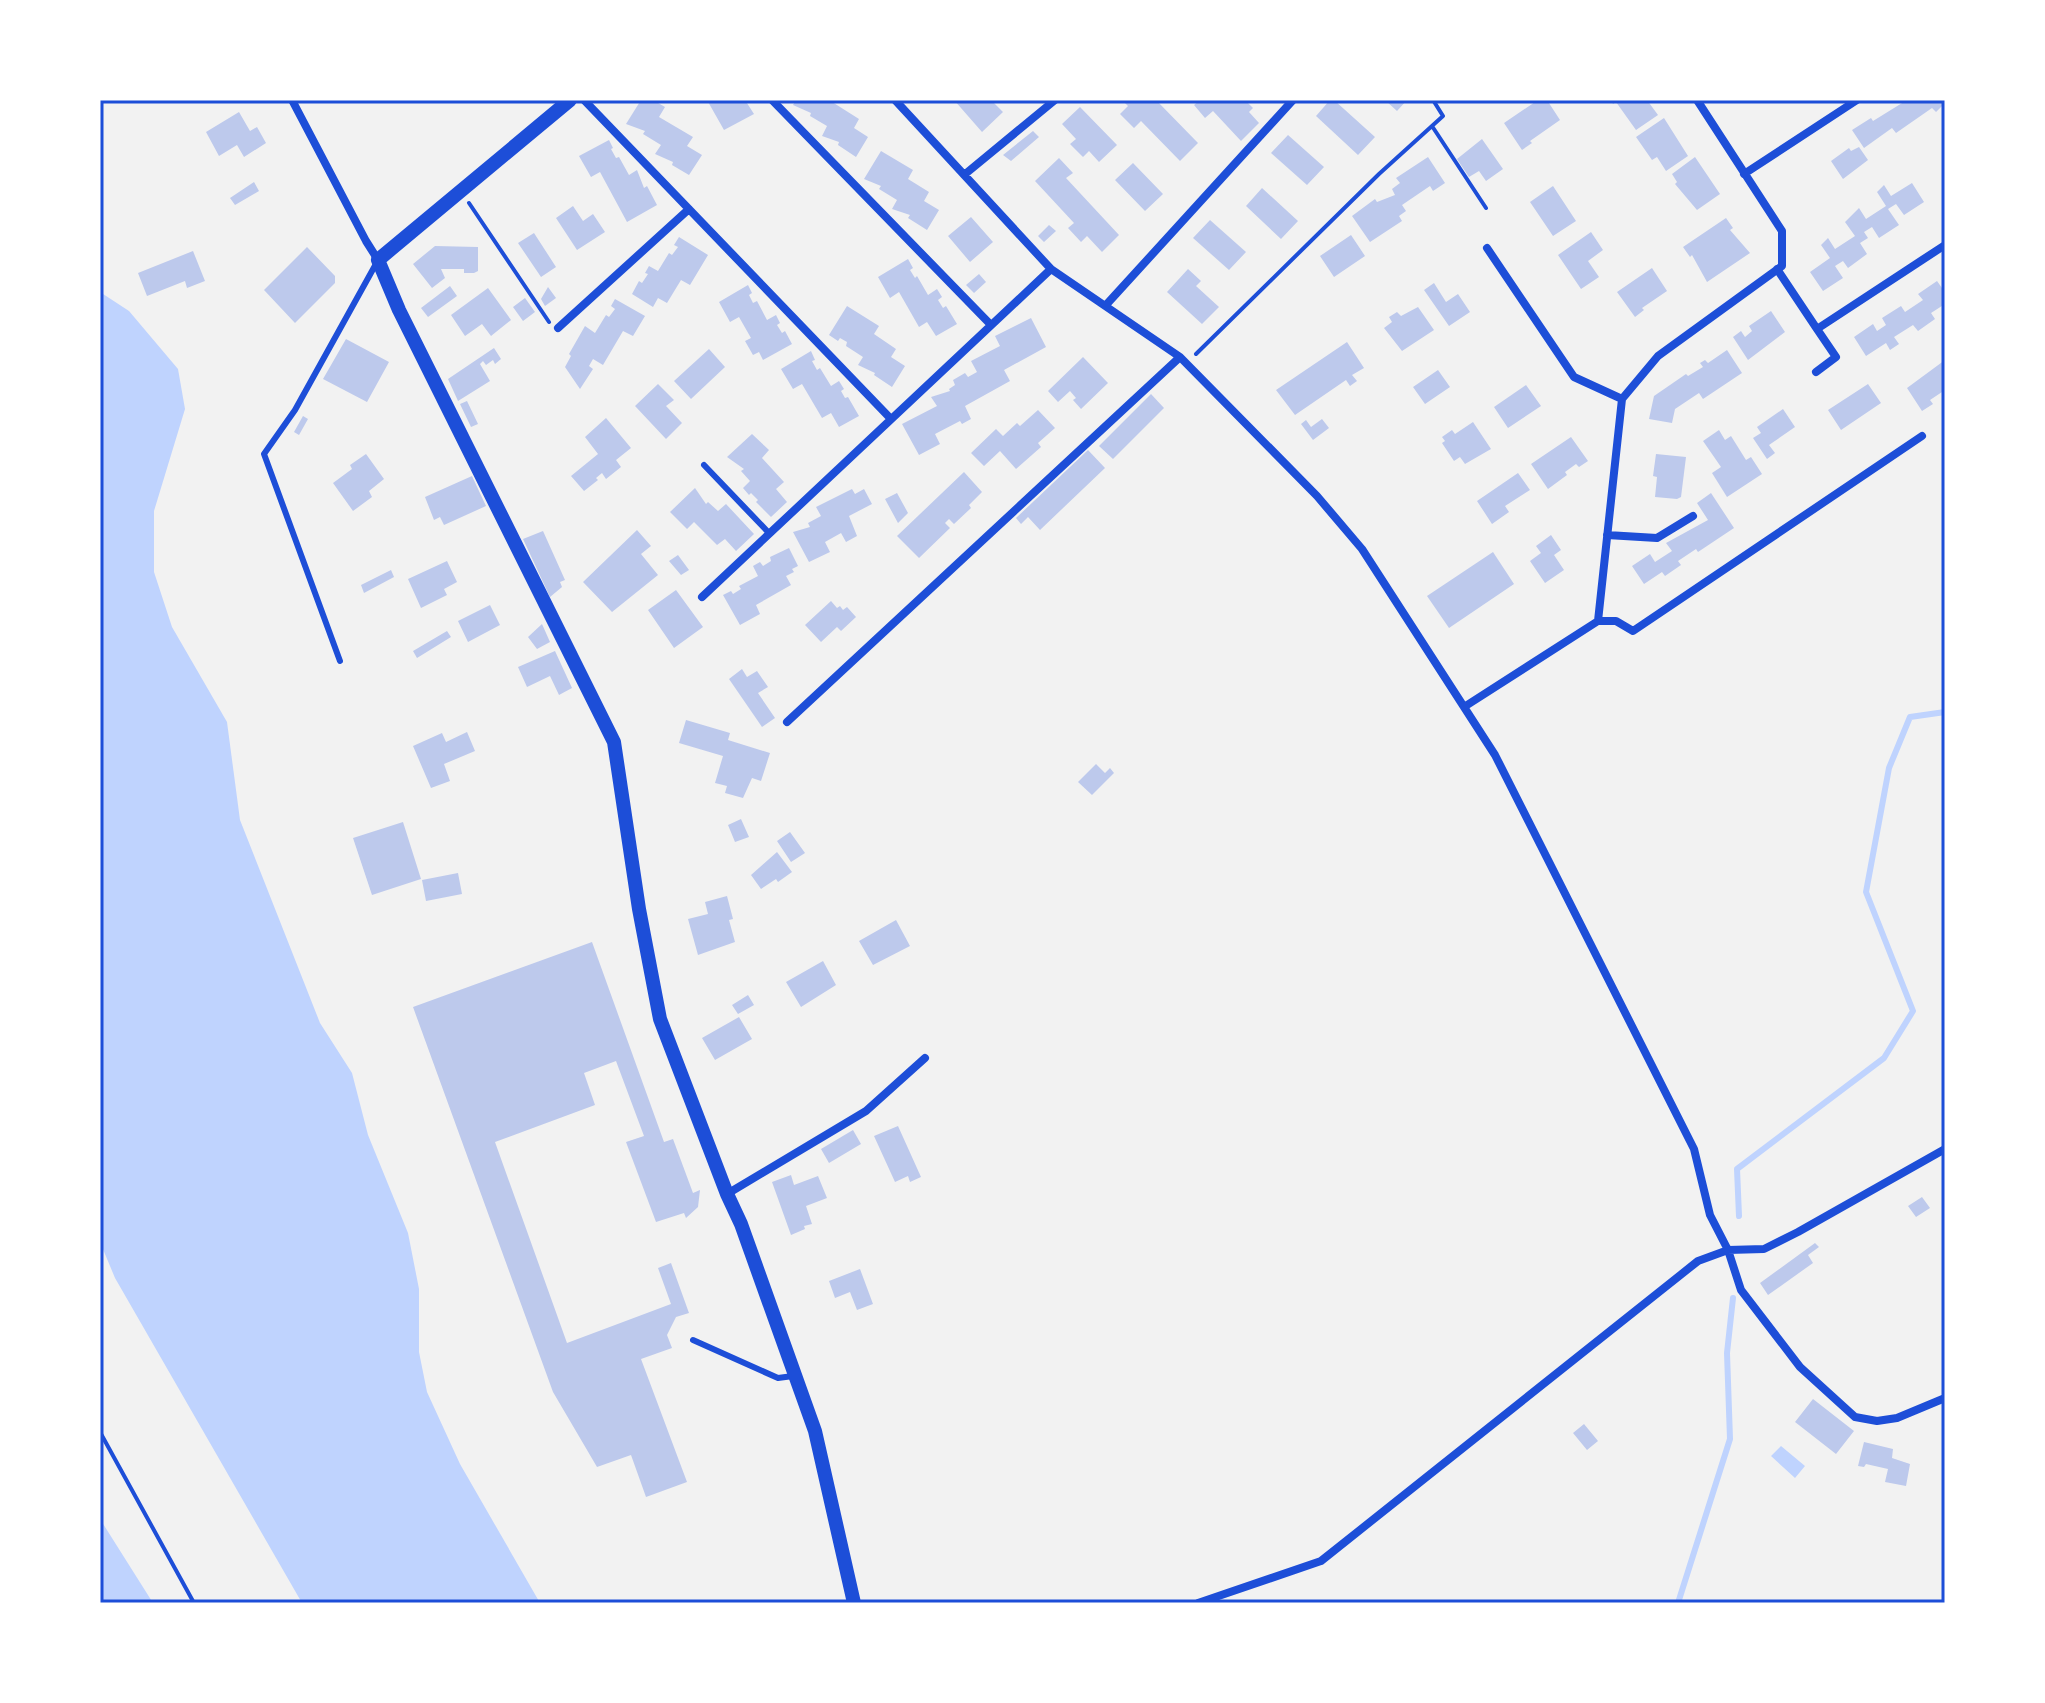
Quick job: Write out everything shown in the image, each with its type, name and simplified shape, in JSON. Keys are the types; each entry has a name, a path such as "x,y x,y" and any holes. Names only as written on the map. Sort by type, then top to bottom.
{"street":[{"path":"292,100 378,260 399,310 614,742 639,909 660,1019 741,1224 815,1431 854,1603"},
{"path":"378,260 570,100"},
{"path":"584,100 891,419"},
{"path":"772,100 991,325"},
{"path":"895,100 1051,269 1183,360 1317,496 1362,549 1495,755 1694,1149 1710,1215 1728,1250 1741,1290 1773,1336 1800,1367 1855,1417 1877,1421 1897,1418 1945,1398"},
{"path":"964,175 1055,100"},
{"path":"1106,305 1293,100"},
{"path":"1598,621 1622,399 1658,356 1782,266 1782,231 1697,100"},
{"path":"1744,174 1857,100"},
{"path":"558,328 689,209"},
{"path":"1817,329 1945,245"},
{"path":"1487,248 1574,377 1622,399"},
{"path":"702,597 1051,269"},
{"path":"1777,269 1836,357 1816,372"},
{"path":"787,722 1183,360"},
{"path":"1464,707 1598,621 1616,621 1633,631 1922,436"},
{"path":"1607,535 1657,538 1693,516"},
{"path":"727,1194 866,1111 925,1058"},
{"path":"1198,1603 1321,1561 1698,1261 1728,1250 1764,1249 1945,1149"}],"lane":[{"path":"340,661 264,454 295,410 378,260"},
{"path":"704,465 769,533"},
{"path":"693,1340 778,1378 795,1376"}],"path":[{"path":"1183,360 1443,116 1433,100"},
{"path":"1432,126 1486,208"},
{"path":"461,191 551,326 558,328"},
{"path":"100,1432 194,1603"}],"water":[{"path":"100,292 129,311 178,369 185,409 154,511 154,572 172,627 227,722 240,820 320,1023 352,1073 368,1135 408,1233 419,1289 419,1352 427,1392 460,1464 540,1603 302,1603 115,1278 100,1242"},
{"path":"1781,1446 1805,1466 1795,1478 1771,1456"},
{"path":"100,1519 153,1603 100,1603"}],"building":[{"path":"641,100 653,100 665,107 659,117 693,137 687,146 702,155 689,175 672,165 673,162 655,154 661,145 643,134 645,131 626,124"},
{"path":"707,100 745,100 754,114 724,130"},
{"path":"796,100 829,100 859,119 854,128 868,137 856,157 838,145 839,142 822,136 827,126 810,116 811,113 793,105"},
{"path":"954,100 992,101 1003,112 982,132"},
{"path":"1122,100 1156,100 1198,143 1180,161 1141,121 1134,128 1120,114 1128,106"},
{"path":"1200,100 1245,100 1253,108 1249,112 1259,123 1241,141 1213,111 1205,118 1194,105"},
{"path":"1330,100 1334,100 1375,137 1358,155 1316,116"},
{"path":"1385,100 1407,100 1397,111"},
{"path":"1538,100 1547,100 1560,120 1522,150 1504,123"},
{"path":"1611,100 1647,100 1658,115 1636,130 1616,102 1613,104"},
{"path":"1907,100 1945,100 1945,103 1936,112 1932,108 1896,133 1892,128 1864,148 1852,130"},
{"path":"1080,107 1117,145 1099,162 1089,151 1083,157 1070,144 1076,139 1062,124"},
{"path":"239,112 250,131 257,127 266,143 244,157 237,145 219,156 206,132"},
{"path":"1664,118 1688,156 1666,171 1657,157 1652,160 1636,137"},
{"path":"1033,131 1039,137 1011,161 1003,155"},
{"path":"1288,135 1324,167 1307,185 1271,153"},
{"path":"1482,139 1503,169 1486,181 1479,171 1469,177 1457,159"},
{"path":"609,140 616,158 619,157 629,175 637,170 644,188 647,186 657,205 627,222 600,172 591,177 579,156"},
{"path":"1859,147 1868,160 1843,179 1831,161 1849,148 1851,151"},
{"path":"881,151 913,170 908,179 929,192 924,201 939,210 927,230 908,218 910,215 892,209 897,200 879,189 881,186 864,179"},
{"path":"1428,157 1445,183 1433,191 1430,186 1402,205 1406,211 1399,216 1402,221 1370,242 1352,216 1375,199 1377,202 1395,195 1392,189 1400,183 1396,178"},
{"path":"1695,157 1720,194 1697,210 1675,184 1677,182 1672,174"},
{"path":"1059,158 1073,173 1066,178 1119,235 1102,252 1087,236 1081,242 1068,228 1074,223 1035,181"},
{"path":"1133,163 1163,194 1145,211 1115,180"},
{"path":"254,182 259,191 235,205 230,198"},
{"path":"1912,183 1924,202 1904,215 1896,204 1888,209 1899,225 1879,238 1872,227 1864,232 1868,238 1860,243 1867,254 1848,268 1843,261 1835,266 1843,278 1823,291 1810,272 1830,258 1821,245 1828,238 1835,249 1855,236 1845,222 1859,208 1866,219 1886,206 1877,192 1884,185 1891,196"},
{"path":"1553,186 1576,221 1553,236 1530,202"},
{"path":"1262,188 1298,221 1281,239 1246,206"},
{"path":"573,206 583,221 593,214 605,232 577,250 556,218"},
{"path":"971,217 993,242 970,262 948,236"},
{"path":"1726,218 1733,228 1730,230 1750,253 1707,282 1692,255 1690,257 1683,247"},
{"path":"1210,220 1246,252 1229,270 1193,238"},
{"path":"1049,225 1056,231 1044,242 1038,236"},
{"path":"1591,232 1603,250 1588,261 1599,277 1581,289 1558,255"},
{"path":"534,233 556,267 541,277 518,243"},
{"path":"1351,235 1365,256 1334,277 1320,256"},
{"path":"679,237 708,255 690,285 681,280 667,303 658,298 653,307 632,294 639,281 642,283 648,274 645,273 649,266 658,271 669,253 672,255 678,247 674,245"},
{"path":"435,246 478,247 478,271 464,273 464,269 441,269 445,278 432,288 413,264"},
{"path":"307,247 335,276 335,283 295,323 264,290"},
{"path":"193,251 205,281 187,288 185,281 147,296 138,273"},
{"path":"908,259 915,278 917,276 928,295 937,289 942,297 938,300 943,308 946,306 957,324 936,336 927,322 919,327 899,292 890,298 878,277"},
{"path":"1652,268 1667,291 1642,308 1644,310 1635,317 1617,292"},
{"path":"1188,269 1201,281 1196,286 1219,307 1202,324 1167,292"},
{"path":"979,274 986,282 974,293 966,285"},
{"path":"1937,281 1942,288 1945,286 1945,304 1931,313 1935,319 1918,331 1913,325 1894,337 1899,344 1890,350 1886,343 1866,356 1854,337 1873,324 1877,331 1886,325 1882,318 1901,306 1905,312 1923,300 1918,294"},
{"path":"1434,283 1446,302 1458,294 1470,312 1449,326 1424,290"},
{"path":"748,285 753,303 757,301 767,320 776,315 780,323 777,325 782,333 785,331 792,344 763,360 759,352 753,355 745,341 751,338 739,317 730,322 719,302"},
{"path":"450,286 457,296 428,317 421,308"},
{"path":"548,287 556,298 545,306 541,299"},
{"path":"488,288 511,320 491,336 482,324 465,336 451,315"},
{"path":"525,298 535,312 523,321 513,307"},
{"path":"615,299 645,316 633,336 623,331 603,365 593,359 589,366 593,369 580,389 565,367 571,356 569,354 585,326 595,333 606,315 609,317 615,309 611,306"},
{"path":"847,306 879,326 874,334 896,349 891,357 905,366 892,387 875,373 858,365 863,357 846,346 847,342 829,335"},
{"path":"1418,307 1434,330 1402,351 1384,328 1392,322 1389,317 1397,312 1401,316"},
{"path":"1771,311 1785,332 1748,360 1733,337 1741,331 1745,337 1752,331 1749,326"},
{"path":"1031,318 1046,347 1004,370 1010,381 965,406 971,419 935,434 940,444 919,455 902,424 937,406 931,397 950,391 955,385 953,380 965,373 968,377 977,372 971,361 1000,346 995,336"},
{"path":"346,339 389,362 367,402 323,379"},
{"path":"1347,342 1364,368 1352,375 1357,381 1350,386 1346,380 1295,415 1276,390"},
{"path":"494,348 501,359 495,364 493,360 486,365 483,361 480,364 490,381 458,401 448,379"},
{"path":"709,349 725,367 691,399 674,381"},
{"path":"1727,350 1742,373 1703,399 1699,393 1675,409 1672,423 1649,419 1654,396 1686,374 1688,376 1703,367 1700,363 1705,360 1708,363"},
{"path":"811,351 817,370 820,368 831,386 839,381 845,398 848,397 859,416 839,427 831,413 822,418 802,384 793,389 781,369"},
{"path":"1083,357 1108,383 1081,409 1070,391 1058,402 1048,391"},
{"path":"1945,360 1945,390 1930,400 1933,404 1922,411 1907,388"},
{"path":"1438,370 1450,387 1425,404 1413,387"},
{"path":"658,384 674,400 666,406 682,423 666,439 635,406"},
{"path":"1868,384 1881,403 1841,430 1828,410"},
{"path":"1526,385 1541,406 1508,428 1494,407"},
{"path":"1151,394 1164,408 1113,459 1099,446"},
{"path":"467,401 478,424 471,427 460,404"},
{"path":"1783,409 1795,427 1769,445 1775,453 1767,459 1753,438 1761,433 1757,427"},
{"path":"1038,410 1055,428 1038,443 1041,447 1016,469 1000,451 984,466 971,453 996,429 1003,436"},
{"path":"303,416 308,419 299,435 294,432"},
{"path":"606,418 631,448 616,460 621,467 606,479 602,473 584,491 571,476 598,454 585,437"},
{"path":"1322,419 1329,428 1313,440 1301,424 1306,420 1311,427"},
{"path":"1473,422 1491,449 1465,464 1460,457 1454,461 1442,443 1445,441 1442,437 1452,430 1455,434"},
{"path":"1719,430 1725,440 1731,436 1746,460 1751,457 1762,474 1727,497 1712,473 1721,467 1703,441"},
{"path":"752,434 769,450 762,458 784,482 776,489 787,502 771,517 756,502 758,500 743,488 750,481 741,471 744,469 727,457"},
{"path":"1571,437 1588,461 1579,467 1576,464 1548,489 1531,464"},
{"path":"1088,450 1105,468 1040,530 1028,517 1021,524 1016,518"},
{"path":"366,454 384,479 369,491 372,497 353,511 333,483"},
{"path":"1656,454 1686,457 1681,497 1655,497 1657,477 1653,476"},
{"path":"964,472 982,492 954,524 949,519 945,523 950,528 919,558 897,536"},
{"path":"1518,473 1530,490 1505,506 1509,512 1492,524 1477,501"},
{"path":"472,476 486,506 444,525 440,517 434,520 425,497"},
{"path":"695,488 706,504 708,502 718,511 726,504 754,534 736,551 725,539 717,545 694,522 687,529 670,512"},
{"path":"852,489 855,494 864,489 872,504 849,516 857,536 846,542 841,533 825,542 830,552 809,562 793,532 810,527 808,523 821,516 816,507"},
{"path":"897,493 908,513 898,523 885,499"},
{"path":"1711,493 1734,528 1698,552 1696,549 1678,561 1681,565 1665,576 1662,572 1644,584 1632,566 1650,554 1655,562 1672,551 1666,543 1708,520 1697,503"},
{"path":"637,530 651,546 641,554 658,575 612,612 583,582"},
{"path":"543,531 565,580 560,582 562,587 550,597 523,539"},
{"path":"1551,535 1561,550 1554,555 1564,570 1545,583 1530,561 1541,553 1536,546"},
{"path":"789,548 798,566 786,576 791,585 756,605 760,614 740,625 723,595 731,591 733,594 741,589 739,586 758,576 753,566 760,562 763,566 771,561 770,557"},
{"path":"1493,552 1514,584 1449,628 1427,596"},
{"path":"678,555 689,570 681,575 669,561"},
{"path":"447,561 457,582 444,589 447,595 421,608 408,579"},
{"path":"391,570 394,577 364,593 361,585"},
{"path":"676,590 703,627 674,648 648,610"},
{"path":"831,601 837,608 840,606 843,610 847,607 856,617 841,631 837,627 821,642 805,625"},
{"path":"490,605 500,625 468,642 458,621"},
{"path":"542,624 550,642 537,649 528,637"},
{"path":"447,631 451,637 417,658 413,651"},
{"path":"555,651 572,688 559,695 550,676 527,687 518,667"},
{"path":"742,669 747,677 757,671 768,687 758,693 775,718 762,727 729,679"},
{"path":"686,720 730,733 728,740 770,753 761,781 752,778 743,798 725,793 727,786 715,783 723,756 679,743"},
{"path":"467,732 475,751 444,764 450,781 431,788 413,746 442,733 446,742"},
{"path":"1096,764 1105,773 1110,768 1114,773 1092,795 1078,782"},
{"path":"741,819 749,837 735,842 728,825"},
{"path":"403,822 421,879 372,895 353,838"},
{"path":"790,832 805,853 791,862 777,841"},
{"path":"777,852 792,872 761,889 751,875"},
{"path":"458,873 462,894 426,901 422,880"},
{"path":"727,896 735,942 698,955 688,919 708,914 705,902"},
{"path":"896,920 910,946 873,965 859,941"},
{"path":"592,942 664,1142 673,1139 693,1193 700,1190 698,1207 686,1218 684,1213 656,1222 626,1142 644,1136 616,1061 584,1073 595,1105 495,1142 567,1343 671,1304 658,1268 671,1263 689,1313 676,1317 667,1335 672,1348 641,1359 687,1482 646,1497 631,1455 597,1467 553,1392 413,1007"},
{"path":"823,961 836,985 801,1007 786,982"},
{"path":"748,995 754,1005 738,1014 732,1005"},
{"path":"739,1017 752,1039 715,1060 702,1038"},
{"path":"898,1126 921,1177 910,1182 908,1176 895,1182 874,1136"},
{"path":"853,1130 861,1144 829,1163 821,1149"},
{"path":"791,1175 794,1185 818,1176 827,1198 806,1206 812,1224 791,1235 772,1182"},
{"path":"1922,1197 1930,1208 1916,1217 1908,1206"},
{"path":"1815,1243 1819,1247 1808,1255 1813,1263 1768,1295 1760,1283"},
{"path":"860,1269 873,1304 857,1310 850,1292 835,1298 829,1281"},
{"path":"1813,1399 1854,1431 1836,1454 1795,1422"},
{"path":"1584,1424 1598,1441 1587,1450 1573,1433"},
{"path":"1864,1442 1893,1449 1892,1458 1910,1464 1906,1486 1885,1482 1888,1469 1866,1464 1864,1467 1858,1466"}],"waterway":[{"path":"1739,1216 1737,1169 1884,1058 1913,1011 1866,892 1889,768 1910,717 1945,712"},
{"path":"1678,1603 1730,1439 1727,1353 1733,1298"}]}
